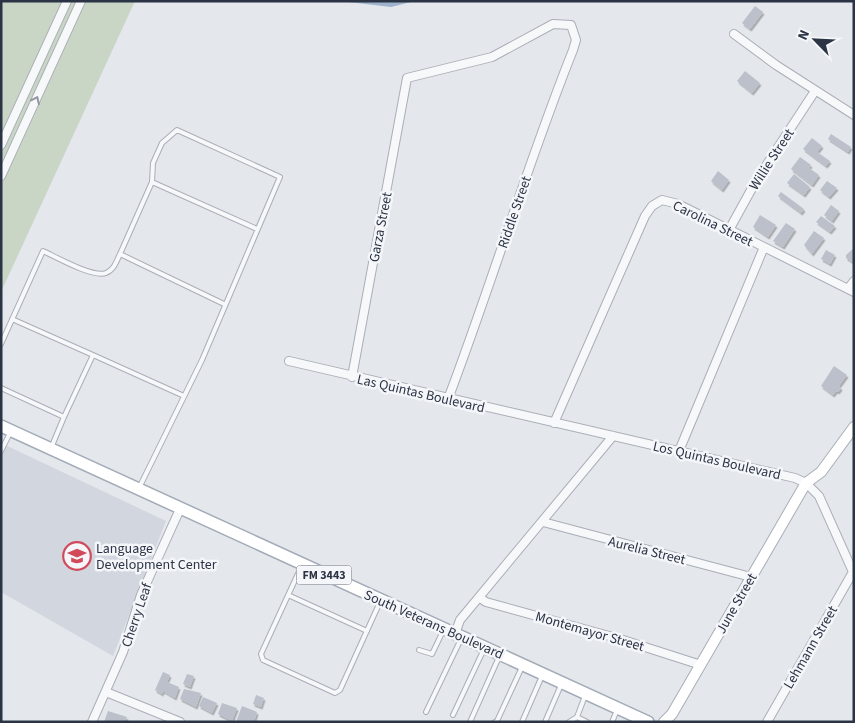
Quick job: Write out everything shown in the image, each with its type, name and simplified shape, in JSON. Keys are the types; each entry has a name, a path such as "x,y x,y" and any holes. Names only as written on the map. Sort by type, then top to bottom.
{"main road":[{"name":"South Veterans Boulevard","path":"6,429 648,722"}],"street":[{"path":"1,145 67,1"},
{"path":"1,176 81,1"},
{"name":"Riddle Street","path":"407,78 492,57 554,24 571,25 576,40 536,147 448,399"},
{"path":"52,34 64,40"},
{"path":"734,34 815,91 854,115"},
{"name":"Garza Street","path":"352,376 407,78"},
{"name":"Willie Street","path":"729,230 756,181 815,91"},
{"path":"16,112 28,117"},
{"name":"Carolina Street","path":"554,423 645,216 652,206 662,200 678,204 851,291"},
{"path":"679,451 764,248"},
{"path":"851,291 854,281"},
{"name":"Las Quintas Boulevard","path":"290,361 554,423"},
{"name":"Los Quintas Boulevard","path":"554,423 795,478 806,483"},
{"path":"853,573 819,496 806,483 821,472 854,427"},
{"path":"453,633 460,620 613,436"},
{"name":"June Street","path":"664,722 672,714 806,483"},
{"name":"Cherry Leaf","path":"92,722 128,638 141,595 180,509"},
{"name":"Aurelia Street","path":"543,522 751,576"},
{"name":"Lehmann Street","path":"767,722 853,573"},
{"name":"Montemayor Street","path":"480,598 486,602 620,639 701,665"},
{"path":"106,692 180,722"}],"lane":[{"path":"1,344 42,251 93,273 105,273 114,266 152,182 153,163 162,143 177,130 280,177 224,304 202,360 138,490"},
{"path":"152,182 257,229"},
{"path":"120,254 224,304"},
{"path":"12,319 184,396"},
{"path":"51,449 93,355"},
{"path":"1,388 64,417"},
{"path":"1,451 6,429"},
{"path":"302,565 261,654 263,660 299,677 335,693 340,690 381,601"},
{"path":"288,595 367,631"},
{"path":"419,650 432,654 453,633"},
{"path":"426,712 453,633"},
{"path":"453,715 484,647"},
{"path":"470,722 500,654"},
{"path":"495,722 523,665"},
{"path":"522,722 543,674"},
{"path":"545,722 562,683"},
{"path":"569,722 577,717 586,694"},
{"path":"612,722 618,708"},
{"path":"577,717 587,722"}],"shaded area":[{"name":"Language Development Center","path":"1,443 166,521 113,656 1,592"}],"green space":[{"path":"1,1 135,1 1,292"}],"water":[{"path":"340,1 415,1 391,7"}],"building":[{"path":"755,6 763,12 750,29 742,23"},
{"path":"745,71 760,83 752,93 737,81"},
{"path":"831,134 851,147 848,152 828,139"},
{"path":"812,138 822,146 817,152 830,161 826,166 803,149"},
{"path":"800,157 811,165 809,168 819,175 812,185 791,169"},
{"path":"718,171 729,180 722,190 711,181"},
{"path":"794,174 810,187 804,195 787,183"},
{"path":"827,181 837,188 829,197 820,190"},
{"path":"781,192 804,209 801,213 778,196"},
{"path":"831,205 839,211 832,221 824,215"},
{"path":"760,215 776,225 768,237 753,227"},
{"path":"821,216 835,226 830,232 816,222"},
{"path":"786,223 795,229 783,247 773,241"},
{"path":"814,231 824,238 812,254 804,245"},
{"path":"854,248 854,263 846,258 846,255"},
{"path":"826,250 835,255 830,264 821,259"},
{"path":"834,366 847,375 839,386 841,388 833,395 821,386"},
{"path":"163,672 170,675 167,682 179,687 175,698 163,691 162,694 155,690"},
{"path":"187,674 194,676 190,687 183,684"},
{"path":"184,689 201,693 196,707 180,699"},
{"path":"256,695 264,698 261,707 253,704"},
{"path":"203,697 217,703 212,713 199,706"},
{"path":"222,703 237,708 232,721 218,714"},
{"path":"242,706 257,712 254,722 236,722"},
{"path":"108,711 127,717 125,722 104,722"}],"place":[{"name":"Language Development Center","path":"77,556"}]}
